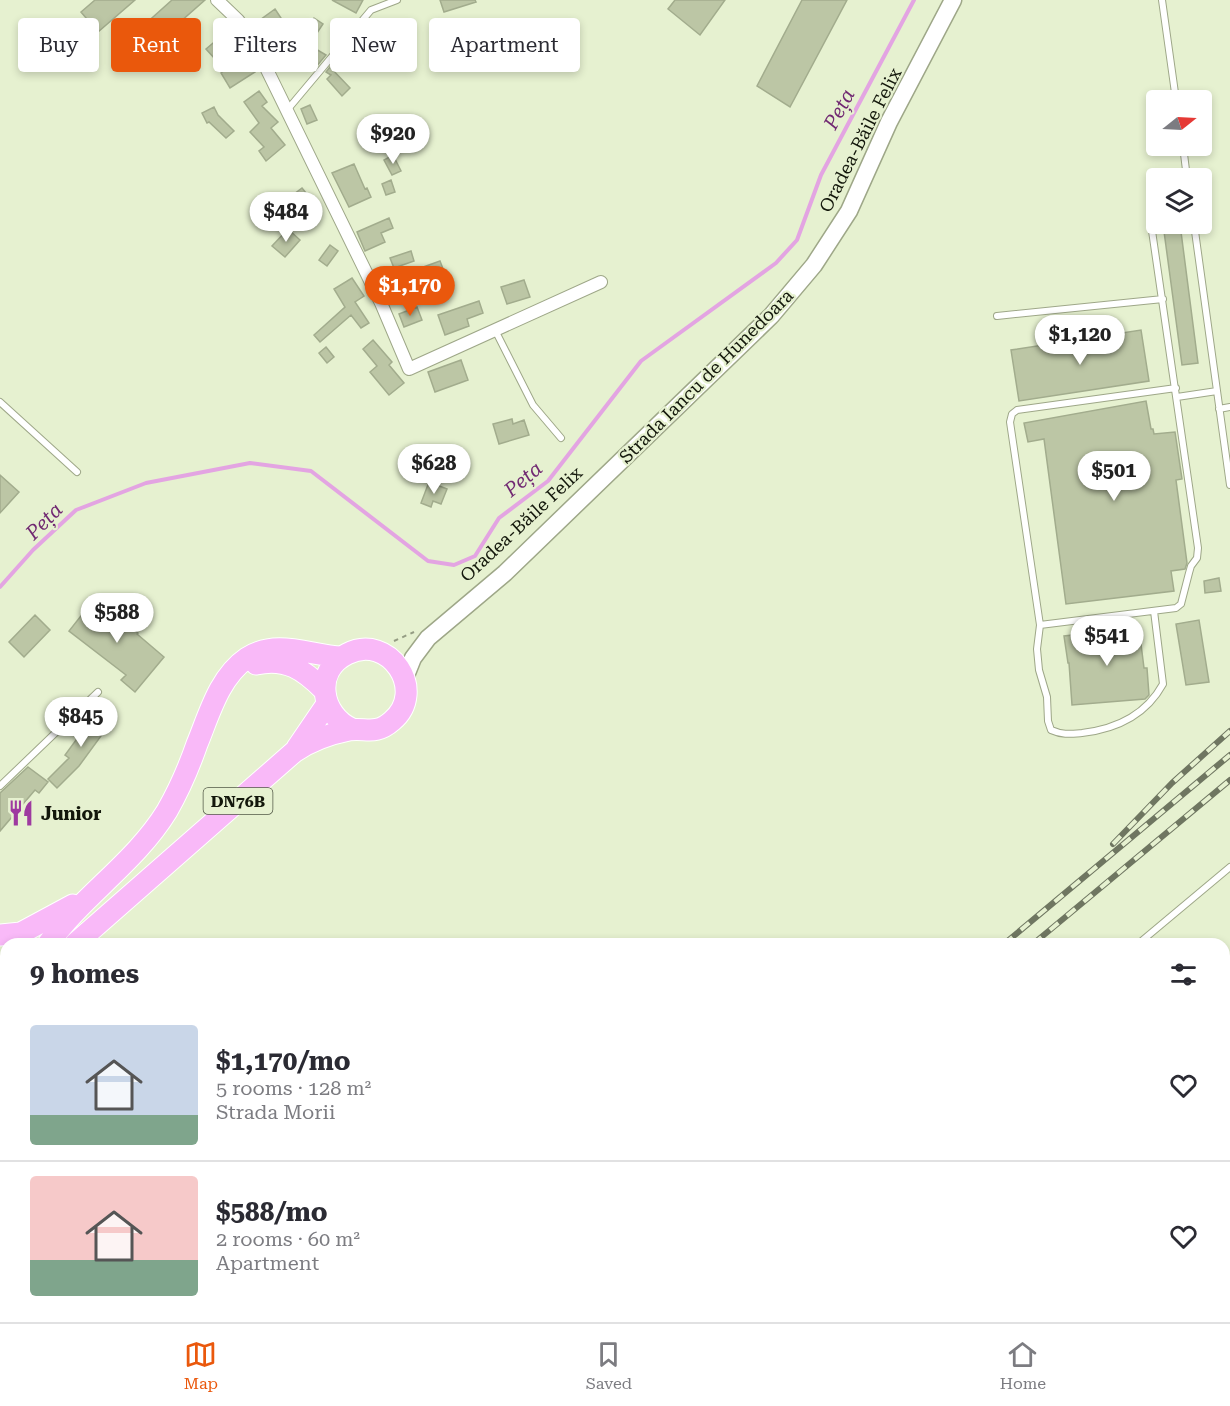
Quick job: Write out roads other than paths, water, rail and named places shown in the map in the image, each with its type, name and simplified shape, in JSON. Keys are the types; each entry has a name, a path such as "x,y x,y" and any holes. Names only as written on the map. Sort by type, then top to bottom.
{"highway":[{"path":"53,938 73,913 135,852 165,813 189,766 215,700 229,677 244,660 270,650 292,649 341,657"},
{"path":"229,677 245,668 268,661 293,665 302,670 326,697 334,717 352,729 366,731 380,729 401,711 405,700 405,678 389,649 379,652 355,650 341,657 329,672 326,697"},
{"name":"DN76B","path":"294,752 326,697"},
{"name":"DN76B","path":"82,938 294,752 317,740 352,729"},
{"path":"0,935 11,935 35,927 104,885"}],"street":[{"path":"217,0 238,20 252,39 381,303 409,369 601,282"},
{"name":"Strada Iancu de Hunedoara","path":"389,649 422,635 505,573 771,316 814,265 849,211 889,122 953,0"},
{"name":"Strada Iancu de Hunedoara","path":"405,678 422,635"}],"lane":[{"path":"288,109 371,10 397,0"},
{"path":"1162,0 1175,90"},
{"path":"1040,625 1176,608 1181,604 1191,566 1197,558 1198,548 1176,388 1152,234"},
{"path":"1195,234 1230,485"},
{"path":"997,316 1162,299"},
{"path":"495,329 533,405 561,438"},
{"path":"1154,611 1163,684 1149,704 1125,722 1104,730 1060,735 1051,730 1048,721 1047,697 1039,670 1037,649 1040,625 1010,422 1012,414 1017,410 1176,388"},
{"path":"1177,397 1217,391"},
{"path":"0,402 76,472"},
{"path":"1220,409 1230,407"},
{"path":"0,786 98,692"},
{"path":"1145,938 1230,867"}],"waterway":[{"name":"Peța","path":"0,587 33,550 76,510 146,483 250,463 311,471 428,561 454,565 475,556 499,518 548,481 641,361 776,263 797,240 821,175 914,0"}],"railway":[{"path":"1113,844 1172,783 1230,731"},
{"path":"1011,938 1230,755"},
{"path":"1040,938 1230,780"}],"place":[{"name":"Junior","path":"21,813"}]}
